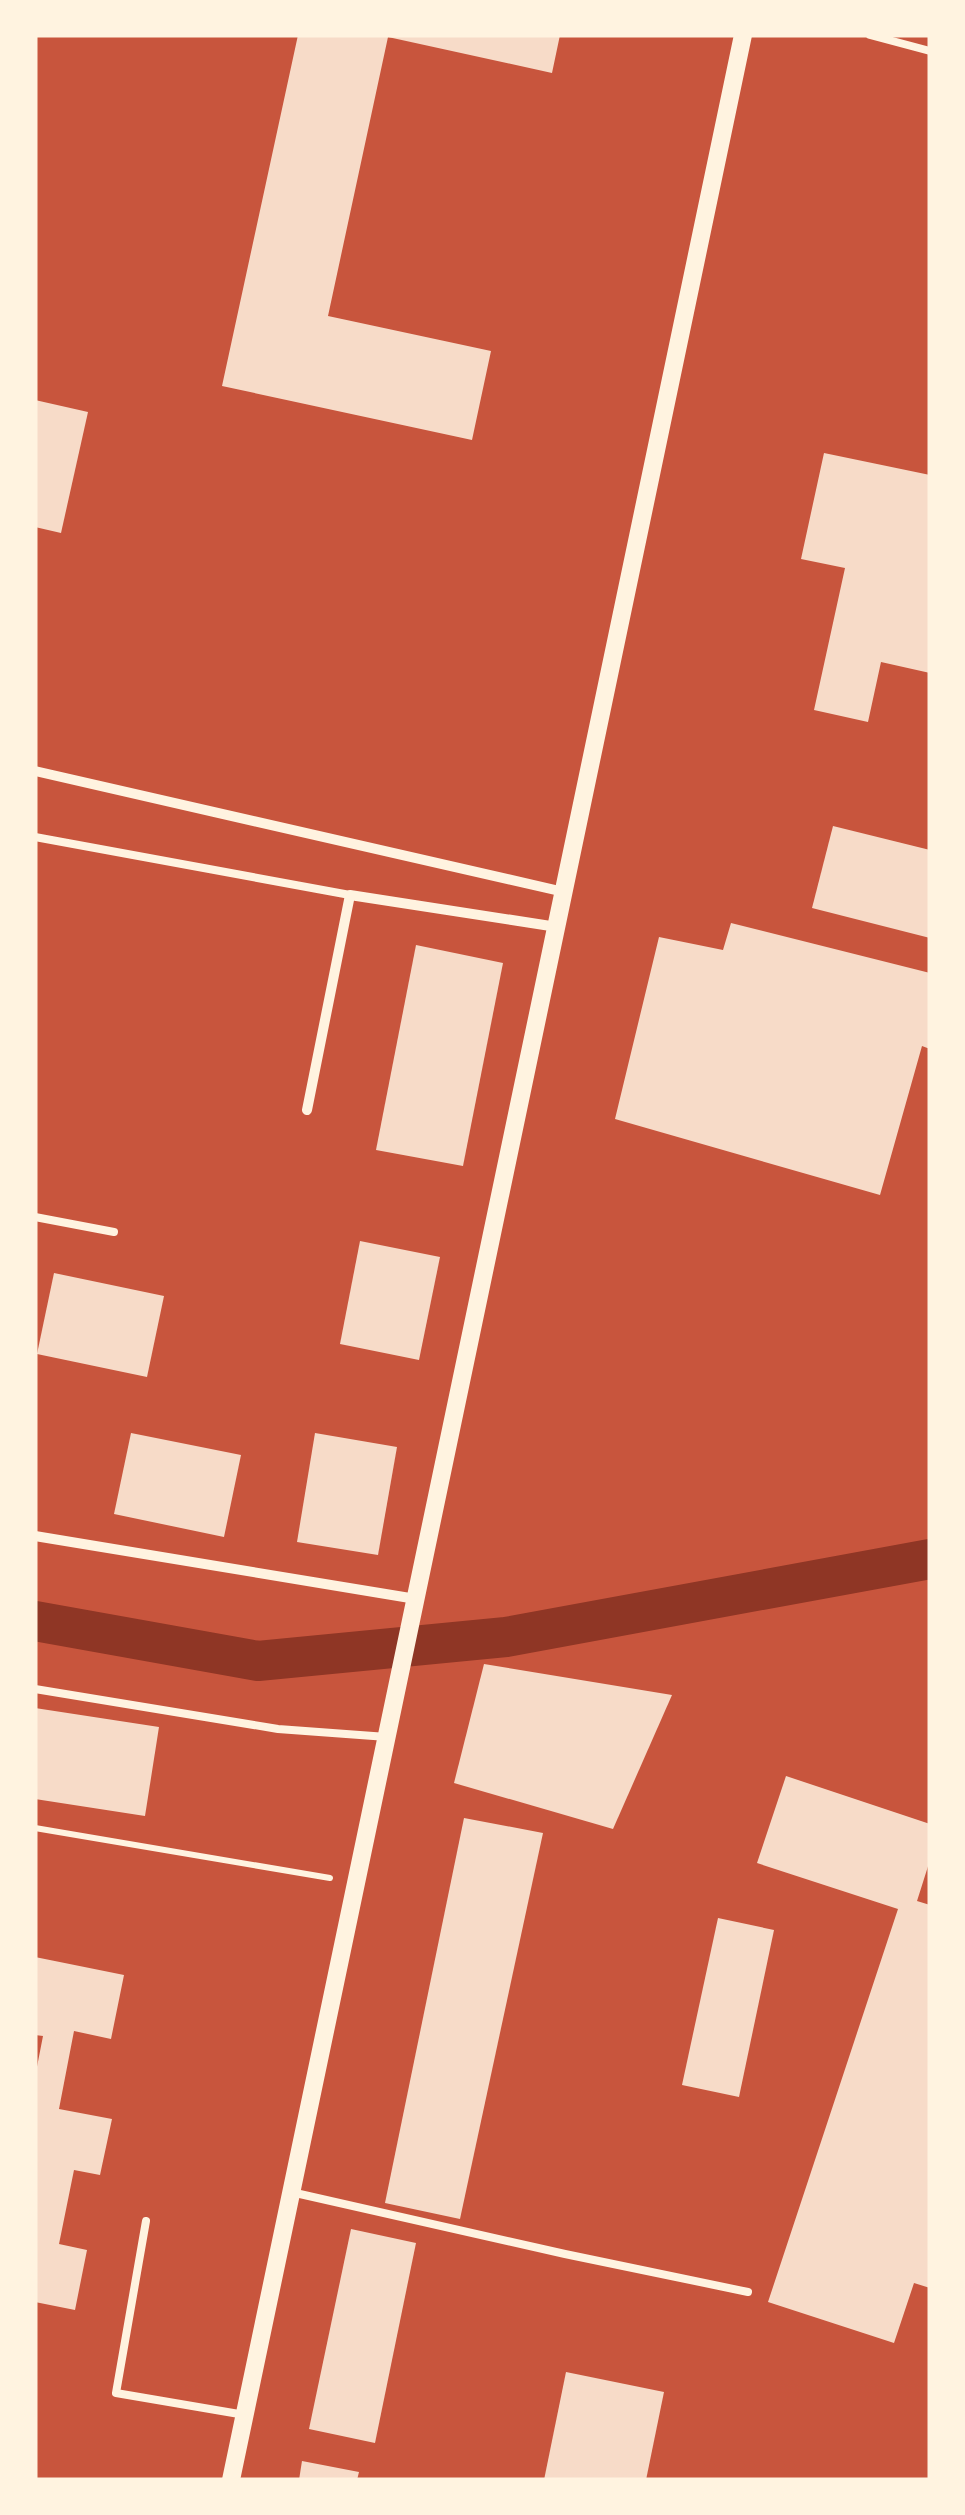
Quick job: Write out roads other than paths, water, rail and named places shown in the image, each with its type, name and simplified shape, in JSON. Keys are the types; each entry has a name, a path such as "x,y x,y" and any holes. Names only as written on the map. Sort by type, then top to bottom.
{"street":[{"path":"231,2480 744,35"},
{"path":"35,771 564,892"},
{"path":"306,1110 350,896 556,927"},
{"path":"35,1536 416,1599"}],"lane":[{"path":"870,35 930,51"},
{"path":"35,837 350,896"},
{"path":"35,1217 114,1232"},
{"path":"35,1690 278,1729 387,1737"},
{"path":"292,2192 748,2292"},
{"path":"146,2221 116,2392 245,2415"}],"waterway":[{"path":"35,1621 258,1661 506,1637 930,1559"}]}
